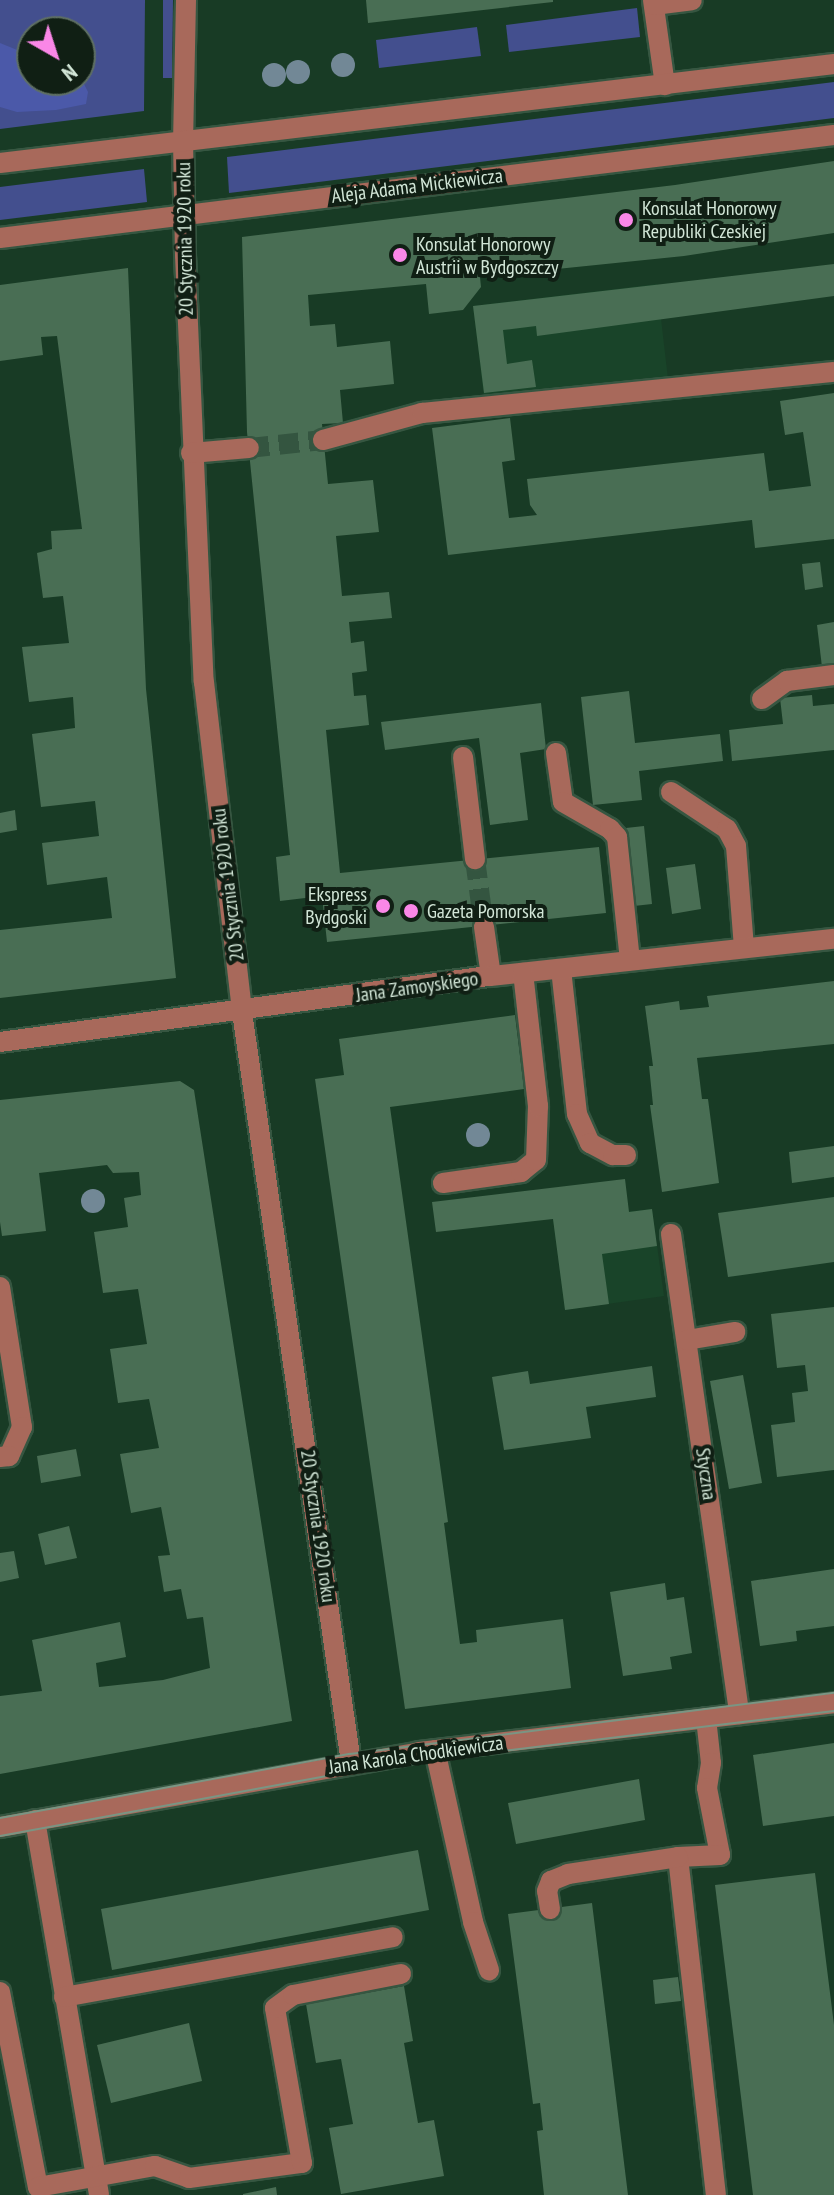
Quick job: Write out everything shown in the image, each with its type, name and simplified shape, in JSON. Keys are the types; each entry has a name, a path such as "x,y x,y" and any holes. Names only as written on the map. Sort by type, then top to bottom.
{"street":[{"name":"20 Stycznia 1920 roku","path":"186,0 184,215 191,453 204,682 242,1012 351,1763"},
{"path":"665,85 653,3 692,0"},
{"path":"0,163 834,64"},
{"name":"Aleja Adama Mickiewicza","path":"0,238 834,135"},
{"path":"323,440 422,413 834,372"},
{"path":"191,453 249,448"},
{"path":"762,699 787,681 834,675"},
{"path":"556,753 563,802 610,829 617,837 630,960"},
{"path":"463,757 475,859"},
{"path":"671,792 727,829 736,846 744,948"},
{"path":"484,927 491,976"},
{"name":"Jana Zamoyskiego","path":"0,1042 242,1012 491,976 834,939"},
{"path":"561,969 577,1114 590,1143 613,1155 626,1155"},
{"path":"443,1183 521,1172 536,1160 538,1106 523,973"},
{"name":"Styczna","path":"671,1234 739,1714"},
{"path":"0,1287 22,1427 9,1456 0,1457"},
{"path":"687,1340 735,1332"},
{"name":"Jana Karola Chodkiewicza","path":"0,1827 435,1750 834,1703"},
{"path":"550,1909 547,1891 551,1881 568,1874 678,1857 720,1855 707,1788 711,1763 706,1718"},
{"path":"435,1750 473,1922 489,1970"},
{"path":"35,1820 99,2195"},
{"path":"678,1857 716,2195"},
{"path":"64,1997 393,1937"},
{"path":"0,1992 38,2187 95,2174 155,2166 189,2178 302,2163 275,2008 293,1995 401,1974"}],"shaded area":[{"path":"0,0 145,0 144,111 0,129"},
{"path":"163,0 173,0 172,78 163,78"},
{"path":"637,8 640,37 509,52 506,25"},
{"path":"477,27 481,56 379,68 376,40"},
{"path":"0,43 16,50 16,96 87,96 86,104 56,110 17,112 0,107"},
{"path":"834,82 834,118 229,193 227,157"},
{"path":"144,169 147,202 0,220 0,187"},
{"path":"657,284 668,379 484,398 473,306"},
{"path":"652,1209 664,1296 565,1310 553,1219"}],"building":[{"path":"366,0 553,0 553,2 368,23"},
{"path":"834,161 834,233 684,256 480,277 481,287 463,310 429,314 426,284 308,295 310,326 335,324 337,347 390,341 394,384 340,390 343,423 322,424 328,484 373,480 379,532 336,536 342,596 389,592 392,618 349,622 351,643 364,641 367,671 352,673 354,696 366,695 369,725 326,730 340,873 599,847 606,913 327,942 322,896 280,901 276,857 290,855 247,432 242,237 675,185"},
{"path":"834,264 834,296 537,336 536,326 503,330 507,364 532,360 536,387 484,393 473,306"},
{"path":"128,268 146,689 176,978 0,998 0,930 112,918 107,877 47,885 42,843 99,836 95,801 41,807 32,734 75,728 73,697 29,702 22,647 69,643 63,596 43,598 37,553 52,549 51,531 82,529 57,336 41,337 43,355 0,361 0,285"},
{"path":"834,393 834,539 755,548 752,520 448,555 432,428 510,418 515,460 502,462 509,518 537,515 530,505 527,479 764,453 769,491 811,486 803,432 785,435 780,401"},
{"path":"820,562 823,587 805,590 802,564"},
{"path":"834,622 834,665 822,667 817,625"},
{"path":"629,691 635,743 720,734 723,761 639,771 642,800 593,805 581,697"},
{"path":"812,695 813,706 834,704 834,750 732,761 729,730 783,724 780,698"},
{"path":"541,703 546,749 520,753 528,820 490,825 479,738 385,750 381,722"},
{"path":"15,810 17,830 0,833 0,813"},
{"path":"644,826 652,904 634,906 626,828"},
{"path":"695,864 701,909 672,914 666,868"},
{"path":"834,981 834,1044 697,1058 702,1099 708,1099 719,1183 662,1192 650,1105 653,1105 649,1066 653,1066 645,1006 679,1001 680,1010 709,1007 707,996"},
{"path":"515,1015 524,1089 390,1107 448,1522 444,1523 460,1644 477,1642 476,1630 563,1619 571,1688 405,1709 315,1079 344,1075 339,1039"},
{"path":"180,1081 194,1090 292,1721 0,1774 0,1696 42,1691 32,1640 120,1622 126,1657 96,1663 99,1687 163,1680 210,1668 203,1617 187,1619 181,1589 164,1592 158,1556 170,1555 161,1507 131,1513 120,1454 159,1448 149,1399 118,1403 110,1349 147,1344 138,1289 103,1293 94,1232 128,1227 124,1198 141,1195 139,1172 113,1173 107,1165 39,1173 46,1231 2,1236 0,1222 0,1100"},
{"path":"834,1146 834,1177 792,1183 789,1152"},
{"path":"625,1179 629,1212 652,1209 657,1246 602,1254 609,1304 565,1310 553,1219 436,1232 432,1202"},
{"path":"834,1197 834,1262 728,1277 718,1213"},
{"path":"834,1307 834,1470 777,1477 771,1425 795,1422 792,1393 808,1391 805,1365 777,1368 771,1314"},
{"path":"652,1366 656,1397 586,1407 591,1438 504,1450 492,1377 528,1371 530,1384"},
{"path":"743,1375 762,1483 729,1489 710,1381"},
{"path":"76,1449 81,1476 41,1483 37,1456"},
{"path":"69,1526 77,1558 45,1565 38,1534"},
{"path":"14,1551 19,1578 0,1582 0,1553"},
{"path":"834,1569 834,1626 796,1631 797,1641 760,1646 751,1581"},
{"path":"665,1583 667,1600 684,1597 692,1653 670,1657 672,1669 623,1676 610,1592"},
{"path":"834,1743 834,1816 763,1826 753,1755"},
{"path":"639,1779 645,1820 516,1844 508,1803"},
{"path":"418,1850 429,1910 112,1970 101,1909"},
{"path":"815,1873 834,2025 834,2195 753,2195 715,1885"},
{"path":"592,1903 628,2195 544,2195 537,2131 543,2130 540,2103 533,2104 508,1914"},
{"path":"678,1977 681,2001 655,2004 653,1980"},
{"path":"404,1986 413,2041 404,2043 418,2123 434,2120 444,2176 341,2194 329,2128 353,2124 341,2059 316,2063 306,2004"},
{"path":"189,2023 202,2081 111,2103 97,2045"},
{"path":"276,2187 277,2195 243,2195 243,2194"}],"tunnel":[{"path":"249,448 323,440"},
{"path":"475,859 484,927"}],"tram line":[{"path":"0,1818 350,1754 834,1693"},
{"path":"0,1836 387,1765 834,1711"}],"place":[{"name":"Konsulat Honorowy Republiki Czeskiej","path":"626,220"},
{"name":"Konsulat Honorowy Austrii w Bydgoszczy","path":"400,255"},
{"name":"Ekspress Bydgoski","path":"383,906"},
{"name":"Gazeta Pomorska","path":"411,911"}]}
